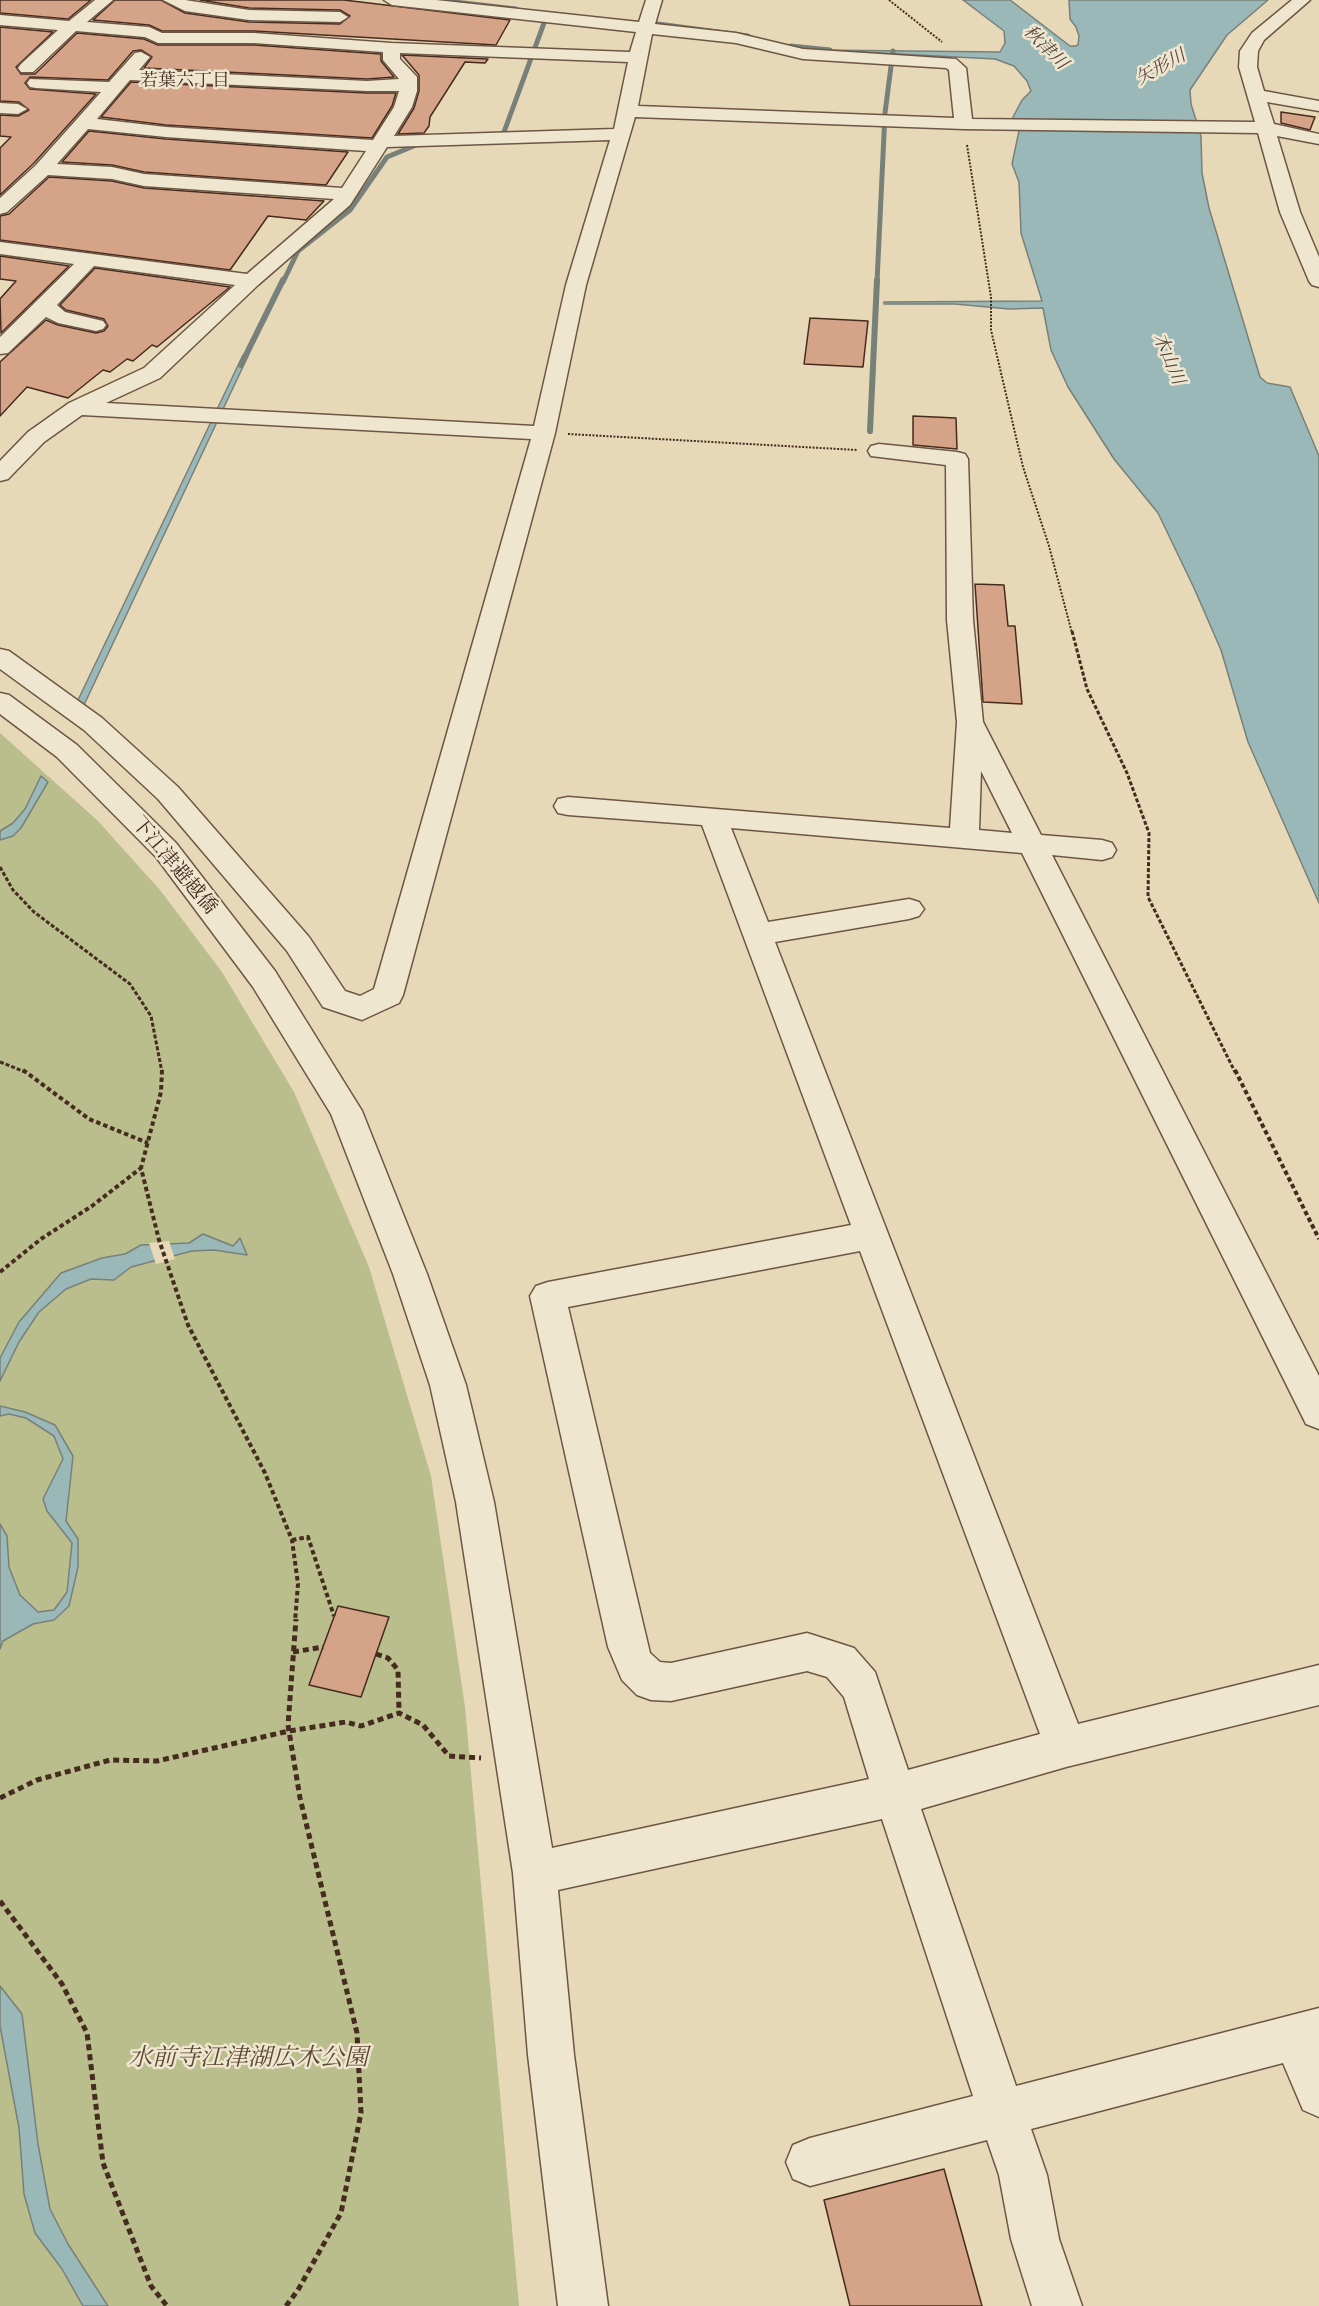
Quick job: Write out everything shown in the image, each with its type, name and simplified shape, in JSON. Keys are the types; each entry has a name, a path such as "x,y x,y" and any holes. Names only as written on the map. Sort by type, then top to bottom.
{"street":[{"path":"27,68 72,26 105,0"},
{"path":"171,0 185,6 249,15 340,17"},
{"path":"392,0 429,8 736,38 803,54 950,63 957,68 964,124"},
{"path":"0,657 93,724 168,793 298,944 334,999 362,1009 388,995 544,433 576,285 628,111 637,57 654,0"},
{"path":"1302,0 1258,37 1249,51 1248,67 1290,212 1319,282"},
{"path":"0,20 148,32 158,38 254,38 391,48 637,57"},
{"path":"391,48 407,34"},
{"path":"0,208 43,169 158,38"},
{"path":"0,474 36,437 77,408 152,374 347,194 403,107 408,77 392,60 391,48"},
{"path":"36,83 121,81 367,86 408,84"},
{"path":"1257,95 1319,106"},
{"path":"628,111 964,124 1267,128 1319,139"},
{"path":"85,123 208,135 380,144 620,134"},
{"path":"43,169 112,173 144,180 347,194"},
{"path":"0,248 251,281"},
{"path":"0,348 46,306 90,259"},
{"path":"46,306 58,317 96,326"},
{"path":"77,408 544,433"},
{"path":"879,451 957,459 960,620 970,722 964,838"},
{"name":"下江津避越僑","path":"0,701 67,751 166,850 264,979 346,1111 367,1162 448,1385 475,1502 535,1873 551,2055 583,2306"},
{"path":"970,722 1319,1413"},
{"path":"568,806 1102,850"},
{"path":"713,817 1066,1748"},
{"path":"758,934 909,909"},
{"path":"871,1235 548,1296 628,1647 636,1666 651,1681 671,1682 807,1652 840,1662 861,1686 895,1795 1023,2175 1035,2239 1058,2306"},
{"path":"535,1873 895,1795 1066,1748 1319,1685"},
{"path":"810,2162 1307,2034 1319,2094"}],"path":[{"path":"889,0 942,41 950,63"},
{"path":"964,124 991,297 991,330 1023,467 1049,546 1087,689 1126,773 1149,833 1148,897 1319,1239"},
{"path":"544,433 879,451"},
{"path":"0,867 13,890 34,912 130,984 151,1016 162,1063 161,1092 141,1168 159,1240 188,1324 265,1473 292,1540 298,1584 289,1731 300,1798 357,2033 361,2113 341,2212 298,2290 286,2306"},
{"path":"0,1062 21,1069 89,1119 118,1133 148,1143"},
{"path":"0,1272 41,1239 92,1206 141,1168"},
{"path":"292,1540 308,1537 334,1616"},
{"path":"293,1652 323,1647"},
{"path":"376,1654 388,1658 398,1670 399,1713"},
{"path":"0,1798 37,1780 110,1760 158,1761 289,1731 346,1722 361,1726 399,1713 423,1725 449,1756 483,1758"},
{"path":"0,1901 62,1984 87,2033 103,2163 151,2286 167,2306"}],"green space":[{"name":"水前寺江津湖広木公園","path":"0,733 98,821 160,890 222,972 294,1092 369,1267 431,1476 465,1707 519,2306 0,2306"}],"water":[{"path":"963,0 1010,0 1070,46 1075,46 1078,45 1079,36 1070,19 1069,0 1268,0 1227,35 1190,90 1191,104 1201,136 1202,173 1209,208 1260,377 1267,383 1290,387 1319,456 1319,903 1248,742 1221,650 1194,588 1158,513 1114,459 1068,387 1051,350 1043,308 1009,309 955,304 884,304 884,302 1042,301 1021,233 1019,182 1012,164 1019,131 1013,117 1022,100 1031,91 1027,81 1014,66 995,59 820,50 1000,52 1005,43 1004,31"},
{"path":"243,355 248,356 84,705 78,700"},
{"path":"41,776 48,782 21,828 13,836 0,840 0,831 13,823 25,809"},
{"path":"203,1234 233,1246 240,1238 247,1255 214,1250 192,1251 131,1267 114,1280 91,1279 66,1289 39,1312 19,1342 0,1381 0,1358 19,1322 61,1273 102,1258 125,1254 141,1245 189,1243"},
{"path":"0,1406 25,1412 55,1425 73,1456 66,1521 78,1539 78,1567 69,1606 54,1620 33,1624 3,1641 0,1649 0,1524 7,1536 9,1567 20,1595 38,1612 54,1610 67,1592 72,1543 47,1511 43,1499 63,1459 54,1436 26,1418 9,1414 0,1416"},
{"path":"0,1986 22,2014 38,2144 50,2209 68,2244 108,2306 83,2306 62,2269 35,2233 24,2194 19,2128 0,2026"}],"pier":[{"path":"169,1241 175,1259 156,1264 149,1243"}],"building":[{"path":"0,0 91,0 68,19 0,13"},
{"path":"115,0 161,0 185,13 249,22 340,24 350,16 340,10 249,8 200,0 344,0 510,20 496,45 254,31 162,31 149,25 93,20"},
{"path":"0,27 53,32 16,67 21,74 35,74 77,33 144,39 158,45 254,45 381,54 381,61 394,77 367,79 144,68 152,57 141,50 133,51 108,80 30,77 25,83 30,89 96,94 34,163 0,195 0,148 11,137 0,136 0,115 18,116 29,110 19,102 0,101"},
{"path":"402,55 488,59 485,63 465,62 430,117 429,126 424,133 398,134 414,108 419,91 419,75"},
{"path":"131,82 396,93 392,106 372,138 166,125 101,117"},
{"path":"1281,112 1315,117 1310,130 1281,123"},
{"path":"89,131 348,152 326,185 144,172 112,165 62,162"},
{"path":"49,177 112,181 144,188 324,201 306,220 268,216 230,270 0,240 0,216 9,214"},
{"path":"0,256 69,266 1,333 0,299 16,281 0,279"},
{"path":"95,268 230,287 157,347 152,345 133,361 127,359 110,372 103,370 68,398 27,387 0,416 0,362 46,320 58,325 96,333 104,331 108,326 104,319 66,310 60,305"},
{"path":"810,318 868,321 863,367 804,364"},
{"path":"913,416 956,418 957,449 913,445"},
{"path":"975,584 1004,585 1008,626 1015,626 1022,704 983,702"},
{"path":"338,1606 389,1617 361,1697 309,1685"},
{"path":"944,2169 982,2306 850,2306 824,2200"}],"waterway":[{"path":"437,0 516,9"},
{"path":"498,140 504,132 544,23"},
{"path":"658,24 748,36"},
{"path":"791,46 830,50"},
{"path":"877,282 885,113 893,51"},
{"path":"283,282 298,251 350,210 387,157 421,143"},
{"path":"241,365 283,280"},
{"path":"870,431 877,280"}],"district":[{"name":"若葉六丁目","path":"185,81"}],"water label":[{"name":"秋津川","path":"1045,48"},
{"name":"矢形川","path":"1161,68"},
{"name":"木山川","path":"1168,359"}]}
